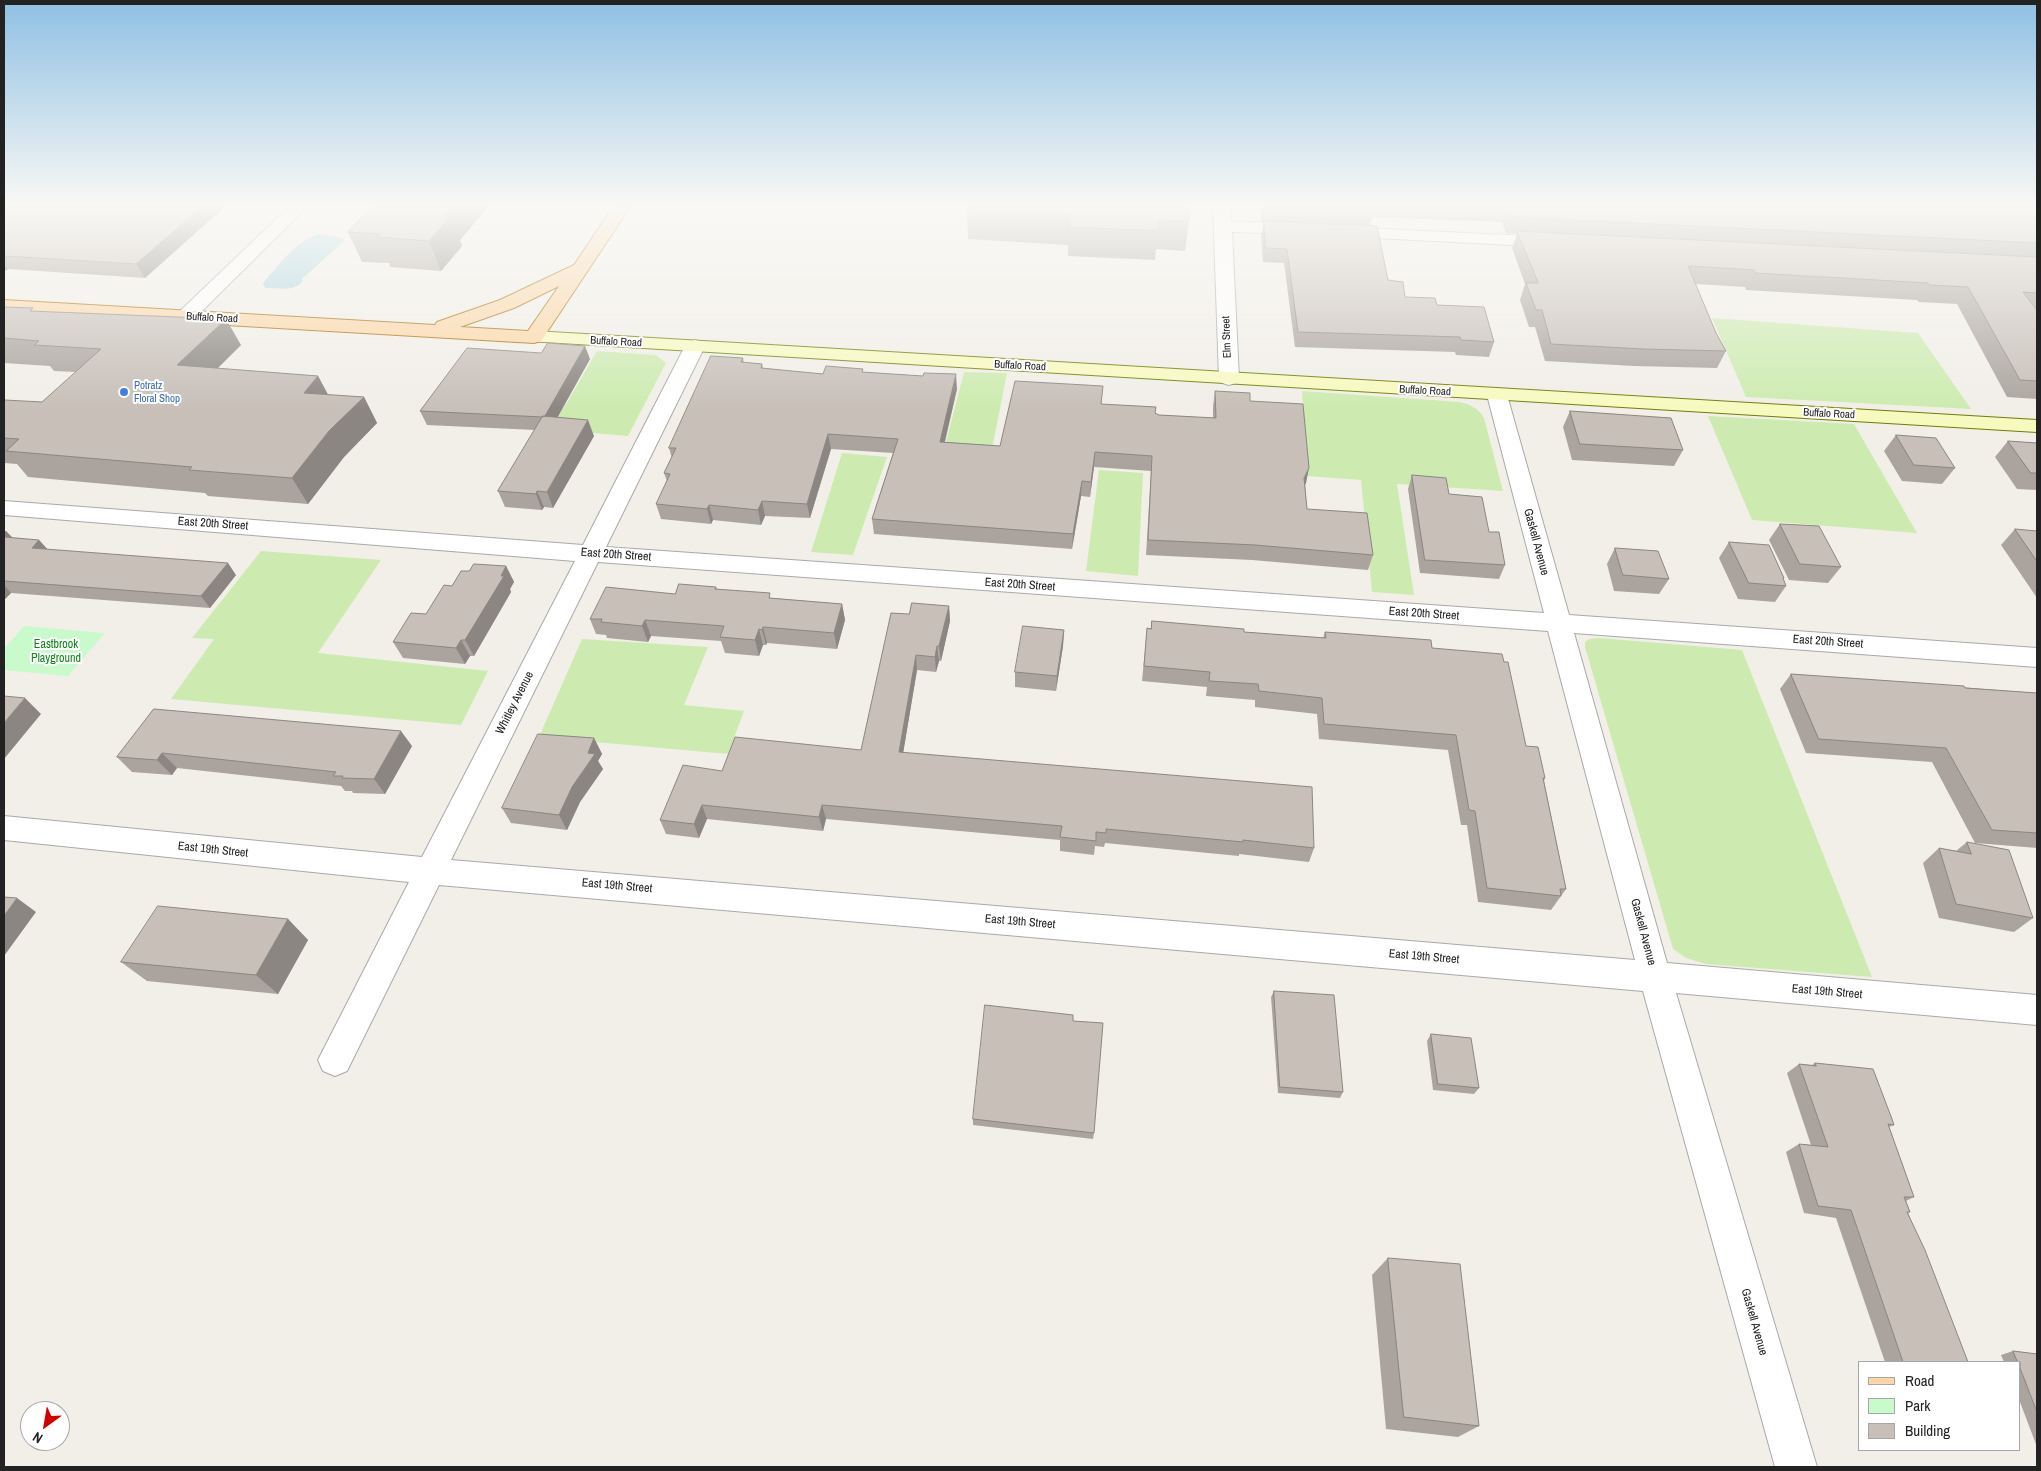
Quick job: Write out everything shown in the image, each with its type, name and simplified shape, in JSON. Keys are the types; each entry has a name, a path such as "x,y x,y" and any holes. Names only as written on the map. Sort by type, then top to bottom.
{"main road":[{"path":"428,330 494,309 572,273"},
{"path":"534,337 578,273"},
{"name":"Buffalo Road","path":"4,306 2037,426"}],"street":[{"path":"186,316 231,273"},
{"name":"Elm Street","path":"1225,273 1229,379"},
{"name":"Whitley Avenue","path":"335,1060 695,346"},
{"name":"Gaskell Avenue","path":"1497,395 1655,977 1796,1467"},
{"name":"East 20th Street","path":"4,508 590,554 2037,657"},
{"name":"East 19th Street","path":"4,828 431,870 2037,1010"}],"green space":[{"path":"1712,318 1918,333 1971,409 1746,397"},
{"path":"597,351 656,355 666,363 628,436 548,429 568,401"},
{"path":"964,372 1007,373 991,454 944,450"},
{"path":"1302,391 1460,402 1474,407 1484,418 1503,491 1397,484 1414,595 1372,592 1361,480 1307,476"},
{"path":"1708,416 1854,424 1917,533 1752,520"},
{"path":"842,453 887,457 853,555 811,552"},
{"path":"1099,470 1143,473 1138,576 1086,571"},
{"path":"261,551 381,560 318,653 488,671 461,725 171,699 214,639 192,638"},
{"name":"Eastbrook Playground","path":"24,626 105,633 68,676 4,670 4,649"},
{"path":"1599,638 1742,650 1872,977 1706,964 1686,958 1673,949 1585,647 1585,642 1589,639"},
{"path":"582,639 708,647 684,705 744,711 728,754 539,737"}],"water":[{"path":"272,273 309,273 302,279 303,281 295,287 286,289 265,288 263,283"}],"building":[{"path":"1290,273 1387,273 1388,280 1403,282 1405,297 1435,298 1437,305 1484,307 1494,342 1461,340 1460,337 1298,332"},
{"path":"1534,273 1691,273 1716,333 1726,351 1551,344 1542,310 1536,310 1526,283 1538,283"},
{"path":"1755,273 2037,273 2037,293 2023,292 2037,310 2037,381 2020,380 1968,287"},
{"path":"4,307 33,308 30,311 226,319 177,365 318,376 304,393 364,397 329,431 292,478 189,470 192,467 6,451 19,439 4,438 4,401 42,402 101,349 34,345 39,341 4,338"},
{"path":"548,343 585,346 545,416 420,411 467,348 541,353"},
{"path":"711,356 743,358 741,362 762,364 761,368 823,374 826,366 863,369 862,372 923,376 924,373 956,374 940,442 1000,446 1015,381 1103,386 1101,404 1156,407 1155,413 1159,415 1216,418 1215,391 1250,393 1250,401 1303,404 1309,468 1304,478 1307,509 1367,513 1373,555 1255,545 1148,540 1152,456 1095,452 1091,482 1082,481 1073,534 872,519 898,439 828,434 807,504 762,501 758,510 709,505 707,509 656,504 670,474 664,473 676,448 669,448"},
{"path":"1570,411 1671,418 1683,450 1580,444"},
{"path":"543,416 588,420 547,492 537,491 536,494 498,491"},
{"path":"1896,435 1936,438 1955,468 1914,465"},
{"path":"2008,441 2037,443 2037,473 2031,473"},
{"path":"1412,475 1446,478 1449,494 1482,497 1489,532 1499,532 1505,565 1425,560"},
{"path":"1780,524 1819,526 1841,567 1800,564"},
{"path":"2015,529 2037,531 2037,561"},
{"path":"4,537 39,540 32,548 228,563 201,596 4,581"},
{"path":"1729,542 1769,545 1786,586 1749,583"},
{"path":"1615,548 1658,551 1669,579 1623,575"},
{"path":"474,564 506,566 501,576 504,576 465,640 461,640 456,648 393,642 411,613 426,614 444,585 452,586 461,571 469,571"},
{"path":"679,584 770,593 769,598 842,604 834,633 763,627 762,630 759,629 755,640 720,637 724,626 645,620 642,626 601,622 602,619 590,619 606,587 675,594"},
{"path":"912,603 949,606 935,657 916,655 899,752 1312,787 1314,848 1243,840 1243,842 1106,829 1106,833 1096,832 1096,841 1060,837 1062,826 822,805 819,817 702,805 694,824 660,820 683,765 722,771 735,737 861,750 891,613 909,614"},
{"path":"1152,621 1244,629 1244,632 1326,638 1325,632 1431,640 1432,648 1502,654 1504,662 1508,662 1526,746 1538,747 1566,889 1560,889 1561,896 1487,888 1475,811 1469,810 1456,735 1324,724 1322,698 1259,691 1258,684 1209,681 1210,672 1144,666 1147,628 1151,629"},
{"path":"1023,626 1064,630 1057,676 1015,672"},
{"path":"1791,674 2037,693 2037,833 1992,830 1946,748 1819,739"},
{"path":"4,696 25,698 4,723"},
{"path":"154,709 401,731 374,779 342,778 343,776 333,776 336,772 162,753 157,760 117,757"},
{"path":"538,734 594,738 588,753 595,754 572,787 559,815 502,808"},
{"path":"1967,842 2009,850 2033,918 1956,904 1939,848 1971,854"},
{"path":"4,897 17,898 4,916"},
{"path":"158,906 288,919 256,975 121,962"},
{"path":"1274,991 1334,995 1343,1092 1280,1087"},
{"path":"985,1005 1073,1015 1073,1021 1103,1023 1094,1133 973,1119"},
{"path":"1431,1034 1471,1038 1479,1088 1438,1084"},
{"path":"1815,1063 1873,1069 1894,1125 1888,1124 1914,1197 1904,1197 1910,1212 1907,1212 1925,1250 1968,1361 1903,1361 1851,1210 1818,1206 1799,1144 1828,1147 1799,1064 1816,1066"},
{"path":"1388,1258 1460,1264 1479,1426 1404,1417"},
{"path":"2013,1351 2037,1354 2037,1412 2021,1371 2021,1361 2018,1361"}],"place":[{"name":"Potratz Floral Shop","path":"124,392"}]}
